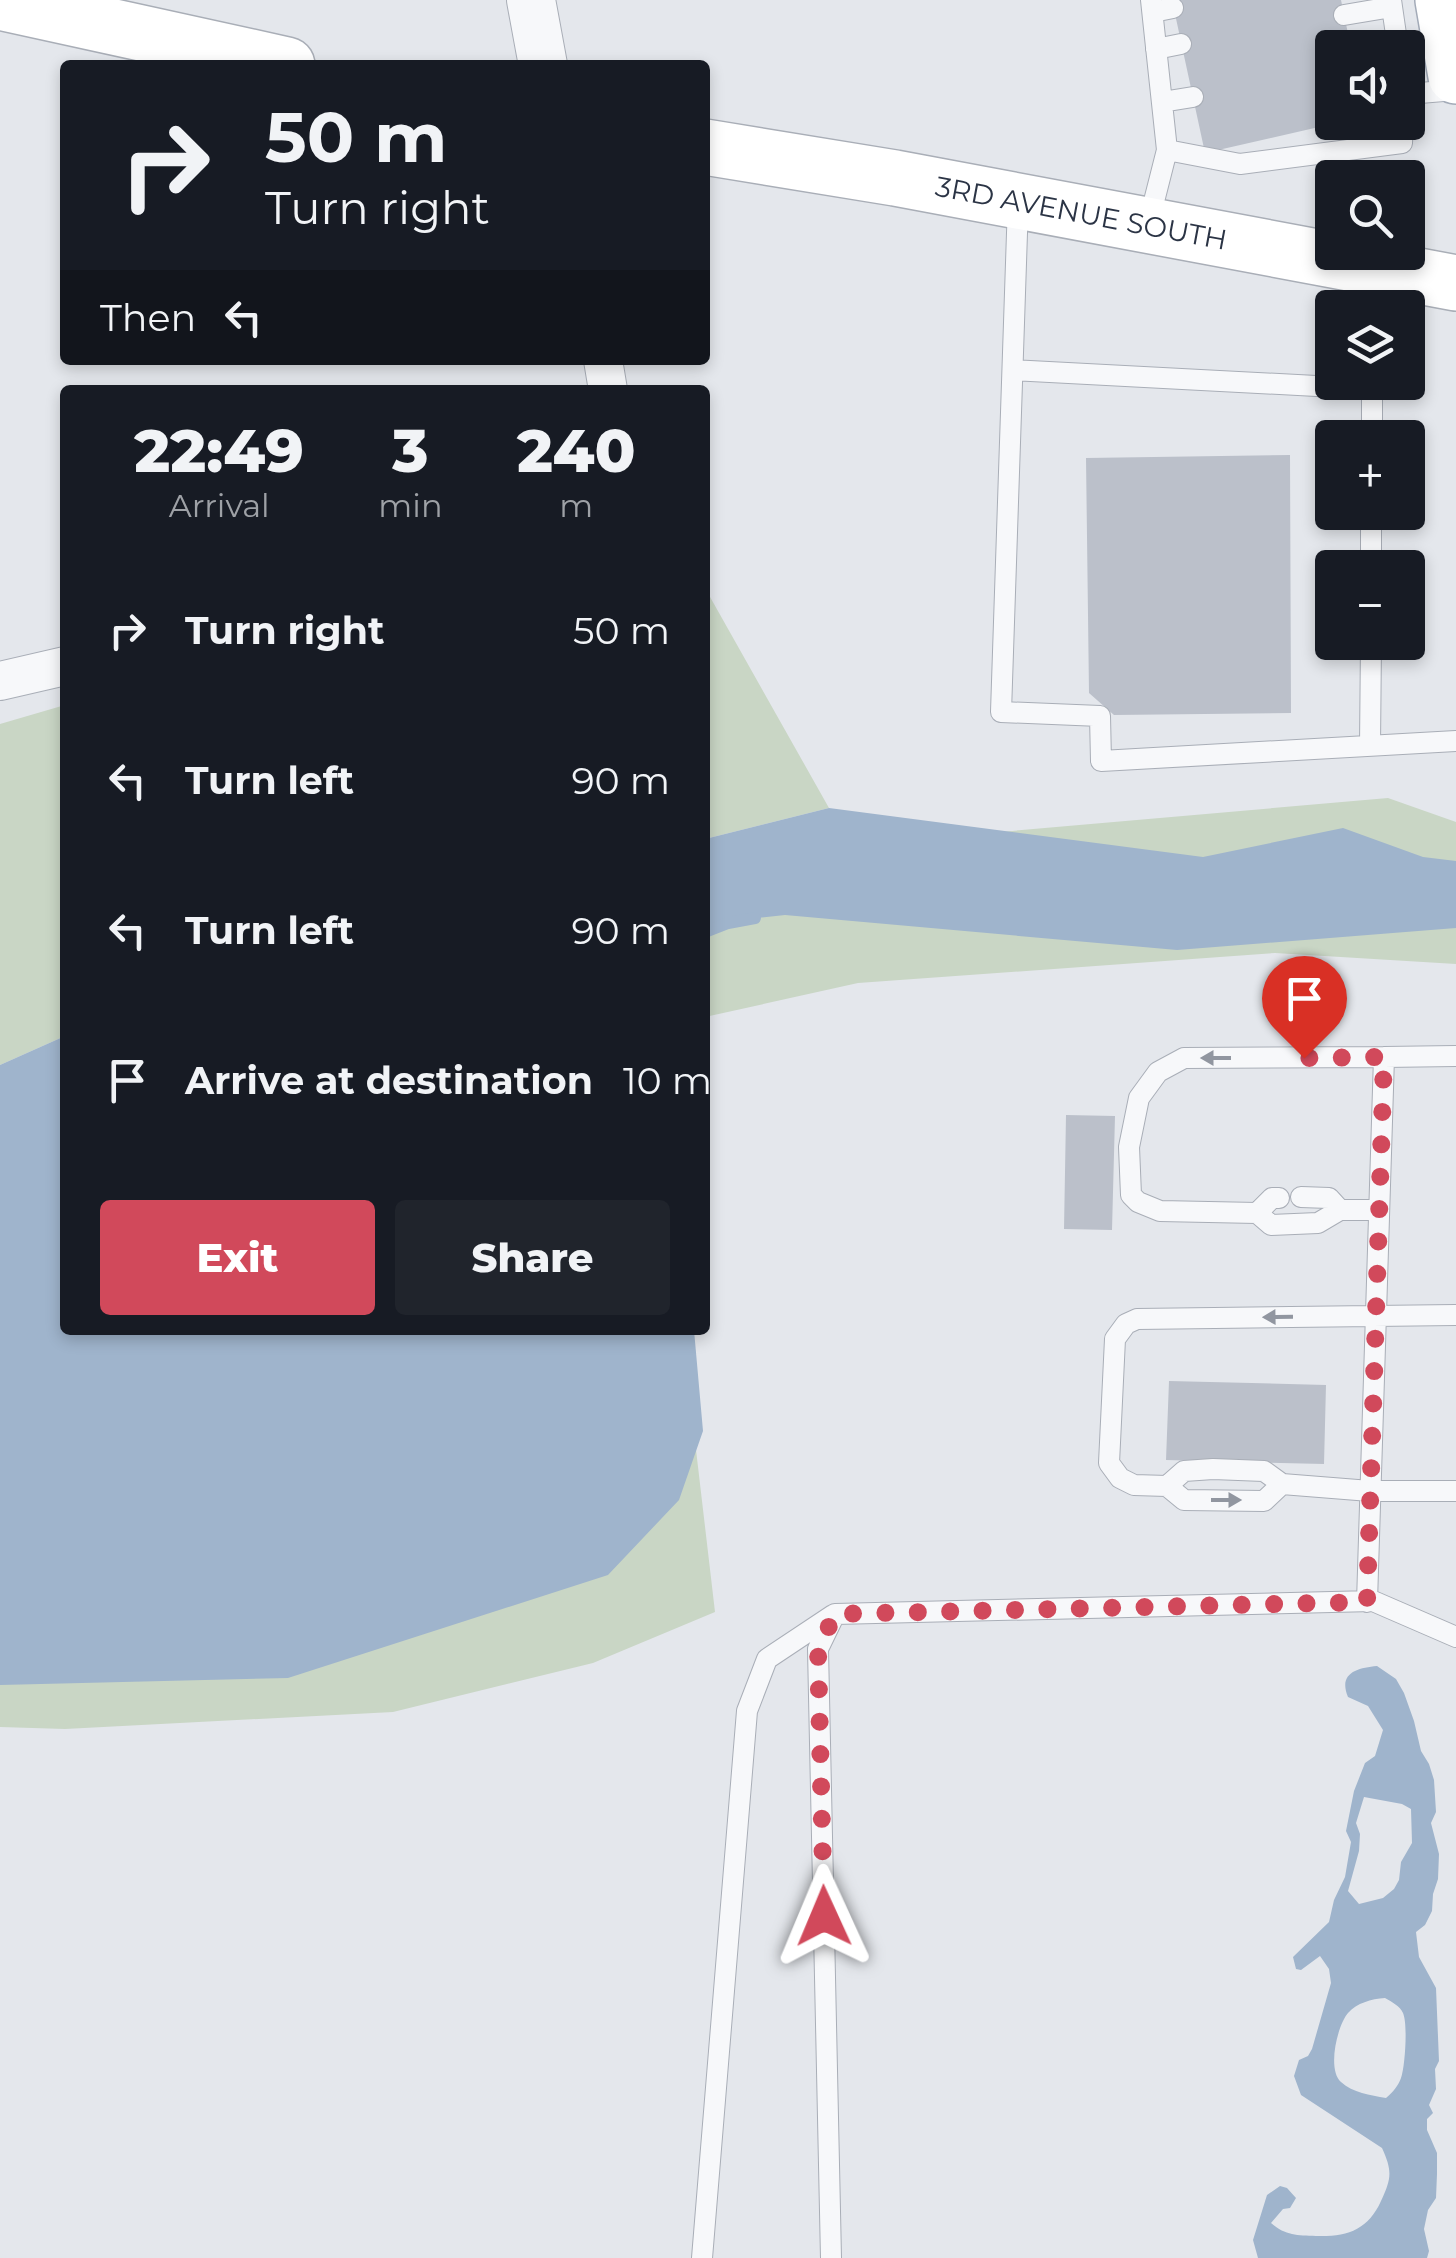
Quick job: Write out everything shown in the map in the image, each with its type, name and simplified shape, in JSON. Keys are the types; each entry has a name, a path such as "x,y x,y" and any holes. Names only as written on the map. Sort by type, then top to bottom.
{"main road":[{"path":"0,2 265,60"},
{"path":"1408,2 1456,76"},
{"name":"3RD AVENUE SOUTH","path":"710,149 876,175 1456,282"}],"street":[{"path":"531,0 542,60"},
{"path":"0,681 60,667"}],"lane":[{"path":"1344,16 1408,2 1402,30"},
{"path":"1148,225 1167,150 1156,48 1159,7"},
{"path":"1156,48 1181,44"},
{"path":"1425,93 1456,90"},
{"path":"1162,102 1193,97"},
{"path":"1167,150 1240,164 1402,144 1402,140"},
{"path":"1018,201 1001,712 1100,716 1101,760 1456,741"},
{"path":"1013,370 1372,389 1372,420"},
{"path":"1370,746 1371,660"},
{"path":"1378,1210 1340,1210 1318,1223 1270,1225 1257,1213 1160,1211 1138,1202 1132,1195 1130,1146 1139,1098 1158,1072 1184,1058 1456,1056"},
{"path":"1367,1602 1384,1057"},
{"path":"1301,1197 1329,1198 1340,1210"},
{"path":"1257,1213 1272,1198 1279,1198"},
{"path":"1282,1484 1264,1501 1184,1500 1168,1486 1134,1485 1120,1478 1109,1463 1115,1339 1126,1324 1138,1319 1456,1315"},
{"path":"1168,1486 1184,1471 1214,1469 1264,1472 1282,1484 1370,1491 1456,1490"},
{"path":"702,2258 747,1711 767,1659 835,1614 1373,1601 1456,1637"},
{"path":"831,2258 818,1649 835,1614"}],"green space":[{"path":"710,597 829,808 710,838"},
{"path":"60,706 60,1038 0,1065 0,724"},
{"path":"1388,798 1456,822 1456,964 1275,953 858,983 710,1016 710,899 931,838"},
{"path":"0,1121 60,1314 60,1335 683,1335 715,1612 593,1663 393,1712 65,1729 0,1727"}],"water":[{"path":"829,808 1203,857 1343,828 1423,857 1456,861 1456,928 1177,950 785,915 714,923 710,928 710,838"},
{"path":"60,1038 60,1335 694,1335 703,1431 679,1500 608,1575 288,1678 0,1685 0,1065"},
{"path":"1377,1666 1396,1679 1404,1693 1434,1780 1436,1812 1431,1823 1439,1854 1438,1879 1432,1911 1416,1932 1419,1957 1436,1988 1439,2061 1435,2069 1436,2089 1429,2105 1433,2113 1427,2119 1427,2130 1437,2153 1436,2198 1428,2210 1424,2229 1429,2251 1427,2258 1258,2258 1253,2240 1267,2195 1280,2186 1296,2198 1271,2223 1292,2234 1327,2236 1355,2230 1370,2219 1389,2181 1382,2148 1301,2095 1294,2076 1299,2060 1312,2049 1331,1983 1329,1969 1320,1956 1301,1970 1296,1969 1293,1957 1329,1922 1345,1877 1351,1842 1346,1831 1354,1791 1365,1763 1375,1756 1383,1730 1368,1706 1348,1697 1346,1682 1356,1670","holes":["1364,1797 1411,1809 1412,1843 1401,1862 1394,1889 1383,1898 1359,1904 1348,1891 1359,1851 1356,1823","1385,1998 1402,2011 1406,2036 1401,2078 1386,2098 1346,2086 1337,2076 1334,2058 1337,2037 1348,2013 1365,2002"]}],"building":[{"path":"1172,0 1341,0 1347,30 1315,30 1315,128 1205,153"},
{"path":"1290,455 1291,713 1114,715 1089,693 1086,458"},
{"path":"1066,1115 1115,1116 1112,1230 1064,1229"},
{"path":"1169,1381 1326,1385 1324,1464 1166,1460"}],"waterway":[{"path":"710,930 755,918"}],"route":[{"path":"824,1916 818,1649 835,1614 1367,1602 1384,1057 1304,1058"}]}
